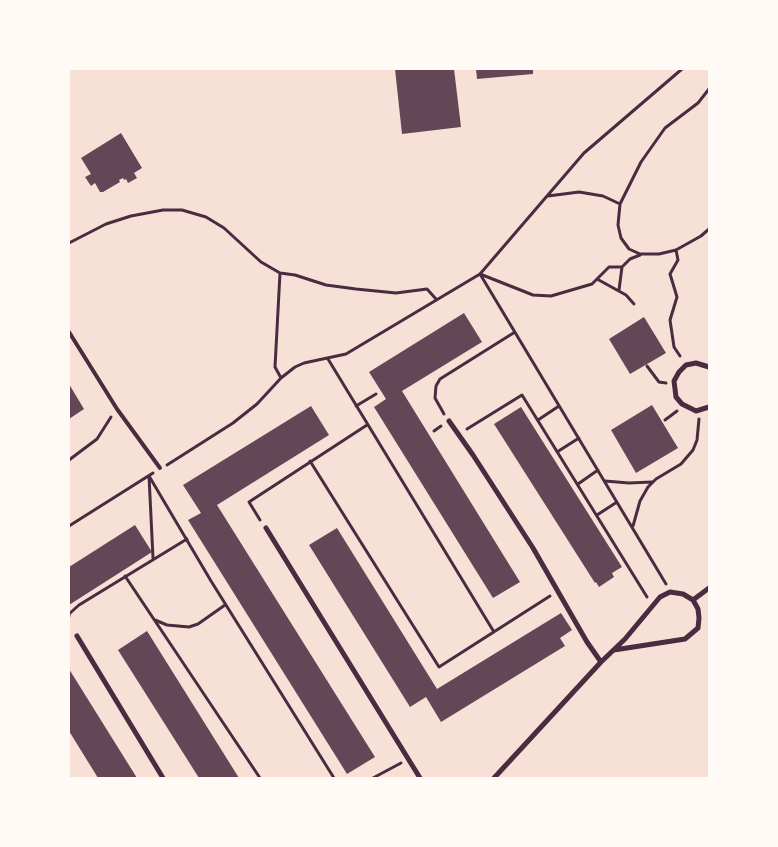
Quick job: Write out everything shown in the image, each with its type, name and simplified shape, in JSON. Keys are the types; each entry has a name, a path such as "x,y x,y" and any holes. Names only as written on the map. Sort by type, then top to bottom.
{"street":[{"path":"709,367 696,363 686,365 674,381 676,397 682,404 688,408 700,410 709,407"},
{"path":"449,421 533,548 587,642 601,662"},
{"path":"266,528 420,778"},
{"path":"693,600 709,588"},
{"path":"494,778 601,662 646,615 660,597 670,592 683,594 693,600 698,609 698,628 685,639 613,650"},
{"path":"77,636 163,778"}],"lane":[{"path":"69,332 117,409 160,468"}],"path":[{"path":"69,526 233,423 257,404 281,378 295,368 346,354 480,274 584,153 682,69"},
{"path":"709,89 698,103 665,128 641,162 620,204 618,225 621,238 629,249 640,254 659,254 676,250 701,236 709,229"},
{"path":"547,196 579,192 603,196 620,204"},
{"path":"69,243 106,224 131,216 163,210 182,210 206,217 224,228 261,262 280,273 356,289 396,293 427,289 436,299"},
{"path":"676,250 678,260 670,274 677,297 670,320 674,347 686,365"},
{"path":"620,290 622,267 630,259 640,254"},
{"path":"480,274 534,295 550,296 592,284 609,267 622,267"},
{"path":"280,273 275,367 281,378"},
{"path":"480,274 670,592"},
{"path":"597,279 620,290 634,304"},
{"path":"449,421 435,398 436,386 440,379 515,332"},
{"path":"328,359 494,632"},
{"path":"647,366 659,382 674,384"},
{"path":"356,406 376,394"},
{"path":"458,435 522,395 652,606"},
{"path":"538,420 559,406"},
{"path":"69,460 97,439 117,409"},
{"path":"632,527 640,501 653,482 681,464 693,450 697,440 700,410"},
{"path":"266,528 249,502 367,425"},
{"path":"557,452 579,438"},
{"path":"310,461 439,666 558,591"},
{"path":"578,484 598,470"},
{"path":"149,476 225,605 334,778"},
{"path":"149,476 153,558"},
{"path":"605,481 653,482"},
{"path":"596,515 617,502"},
{"path":"69,616 79,605 153,558 187,539"},
{"path":"125,576 260,778"},
{"path":"154,620 167,625 189,627 198,624 225,605"},
{"path":"373,778 408,759"}],"building":[{"path":"395,69 454,69 461,127 402,134"},
{"path":"476,69 533,69 533,74 477,79"},
{"path":"121,133 142,168 134,173 137,178 128,183 123,178 119,180 120,182 100,192 95,183 91,186 85,177 91,174 81,158"},
{"path":"464,313 482,342 402,391 520,582 493,598 374,407 386,399 369,372"},
{"path":"644,317 666,353 630,374 609,339"},
{"path":"69,384 84,409 69,419"},
{"path":"652,405 678,448 636,473 611,430"},
{"path":"311,406 329,435 217,505 375,757 347,774 188,520 201,513 183,485"},
{"path":"521,407 622,567 612,573 614,577 599,587 494,424"},
{"path":"135,525 152,552 69,605 69,567"},
{"path":"337,528 437,689 561,613 572,630 560,638 565,646 441,722 426,697 410,707 309,545"},
{"path":"147,631 239,778 199,778 118,650"},
{"path":"69,669 137,778 98,778 69,731"}]}
